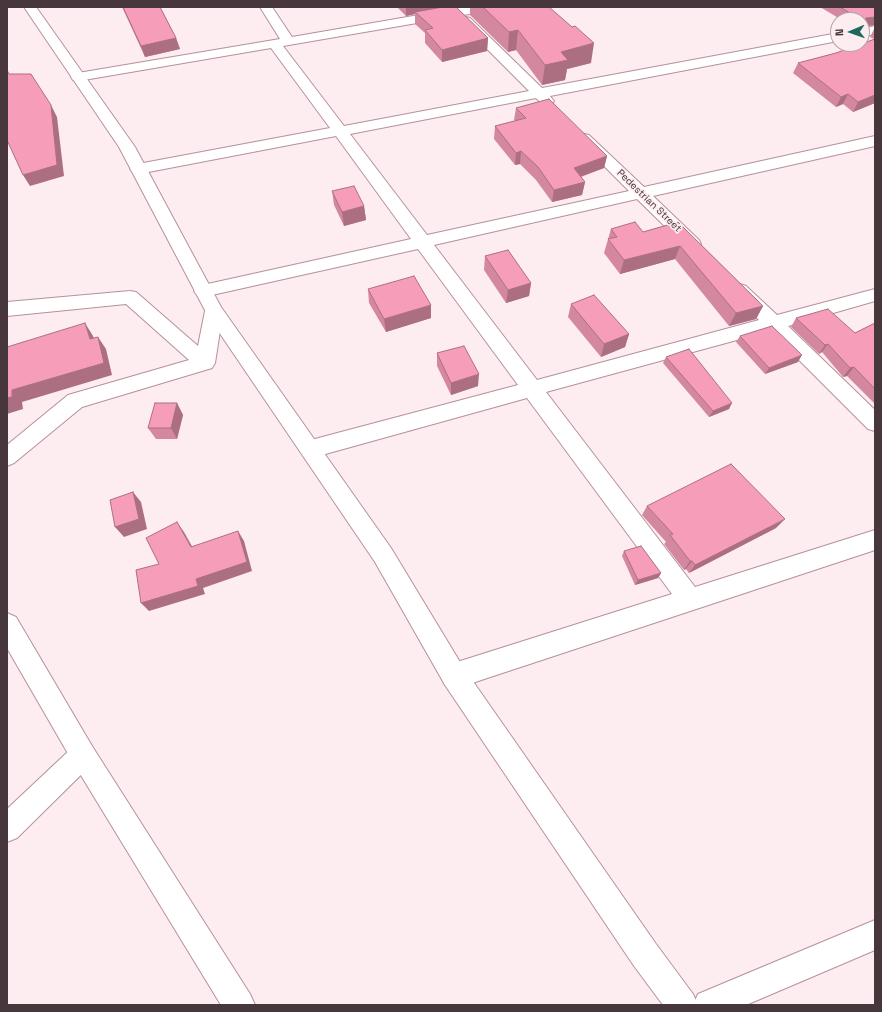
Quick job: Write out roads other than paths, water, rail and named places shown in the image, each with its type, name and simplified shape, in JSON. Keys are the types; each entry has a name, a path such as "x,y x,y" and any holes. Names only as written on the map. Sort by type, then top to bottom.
{"street":[{"path":"30,7 127,147 214,311 383,555 454,676 682,1005"},
{"path":"266,7 281,42 340,131 690,600"},
{"path":"78,77 487,7"},
{"path":"463,10 556,110"},
{"path":"138,169 830,38"},
{"name":"Pedestrian Street","path":"573,127 702,253"},
{"path":"203,292 875,141"},
{"path":"729,280 875,423"},
{"path":"311,449 875,295"},
{"path":"7,309 130,297 205,363"},
{"path":"205,363 214,311"},
{"path":"7,457 75,401 205,363"},
{"path":"454,676 875,540"},
{"path":"7,625 83,755 239,1005"},
{"path":"7,828 83,755"},
{"path":"709,1005 875,935"}]}
